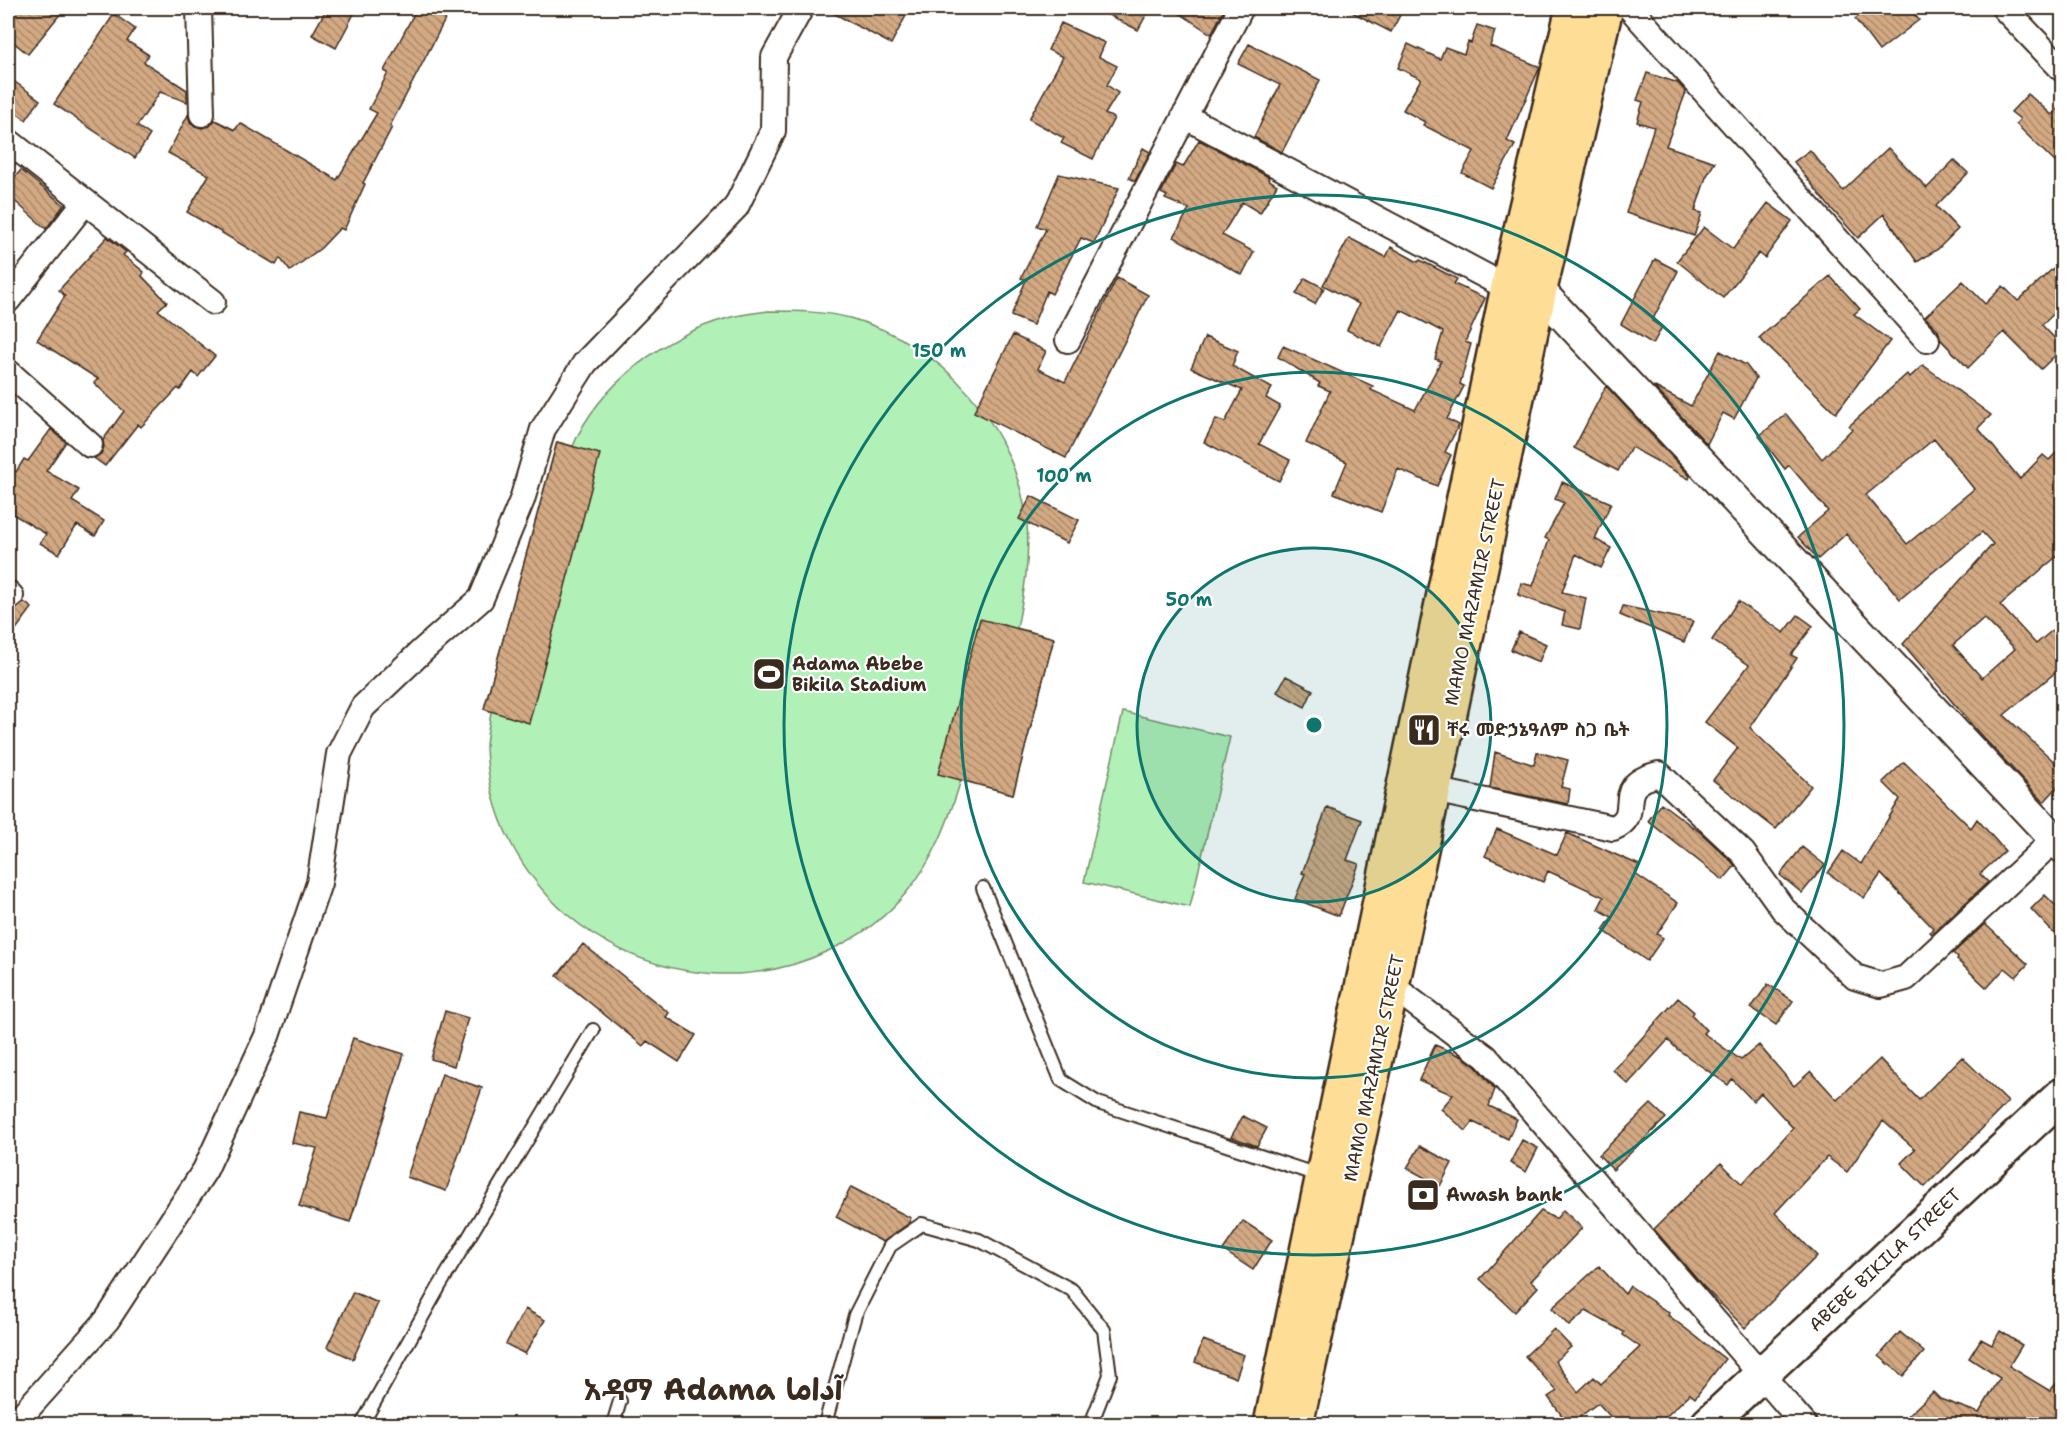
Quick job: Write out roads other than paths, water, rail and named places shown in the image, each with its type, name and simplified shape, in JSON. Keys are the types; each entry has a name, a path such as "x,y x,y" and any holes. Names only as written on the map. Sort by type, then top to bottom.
{"main road":[{"name":"MAMO MAZAMIR STREET","path":"1296,1425 1378,983 1418,787 1510,276 1573,8"},
{"name":"MAMO MAZAMIR STREET","path":"1418,787 1606,8"},
{"name":"MAMO MAZAMIR STREET","path":"1270,1425 1322,1176 1378,983"},
{"name":"ABEBE BIKILA STREET","path":"1708,1425 2062,1095"}],"street":[{"path":"199,8 202,114"},
{"path":"14,1425 107,1320 205,1170 271,1025 319,884 339,754 363,707 423,650 482,599 522,500 543,429 579,372 585,363 736,207 772,131 774,57 801,8"},
{"path":"1068,340 1241,8"},
{"path":"1630,8 1927,340"},
{"path":"2004,8 2062,69"},
{"path":"1184,116 1540,289 2059,843 1906,978 1881,985 1855,977 1783,909 1743,853 1659,774 1643,777 1633,786 1629,798 1628,816 1622,824 1613,828 1418,787"},
{"path":"8,141 213,302"},
{"path":"8,300 85,202"},
{"path":"8,372 90,446"},
{"path":"1378,983 1486,1057 1804,1425"}],"lane":[{"path":"983,888 1061,1080 1098,1103 1322,1176"},
{"path":"362,1425 439,1287 593,1030"},
{"path":"825,1425 855,1316 891,1246 922,1224 979,1240 1072,1290 1104,1330 1110,1375 1091,1425"},
{"path":"613,1425 620,1401"}],"place":[{"name":"Adama Abebe Bikila Stadium","path":"769,674"},
{"name":"ቸሩ መድኃኔዓለም ስጋ ቤት","path":"1424,730"},
{"name":"Awash bank","path":"1423,1195"}],"district":[{"name":"አዳማ Adama آداما","path":"713,1390"}]}
